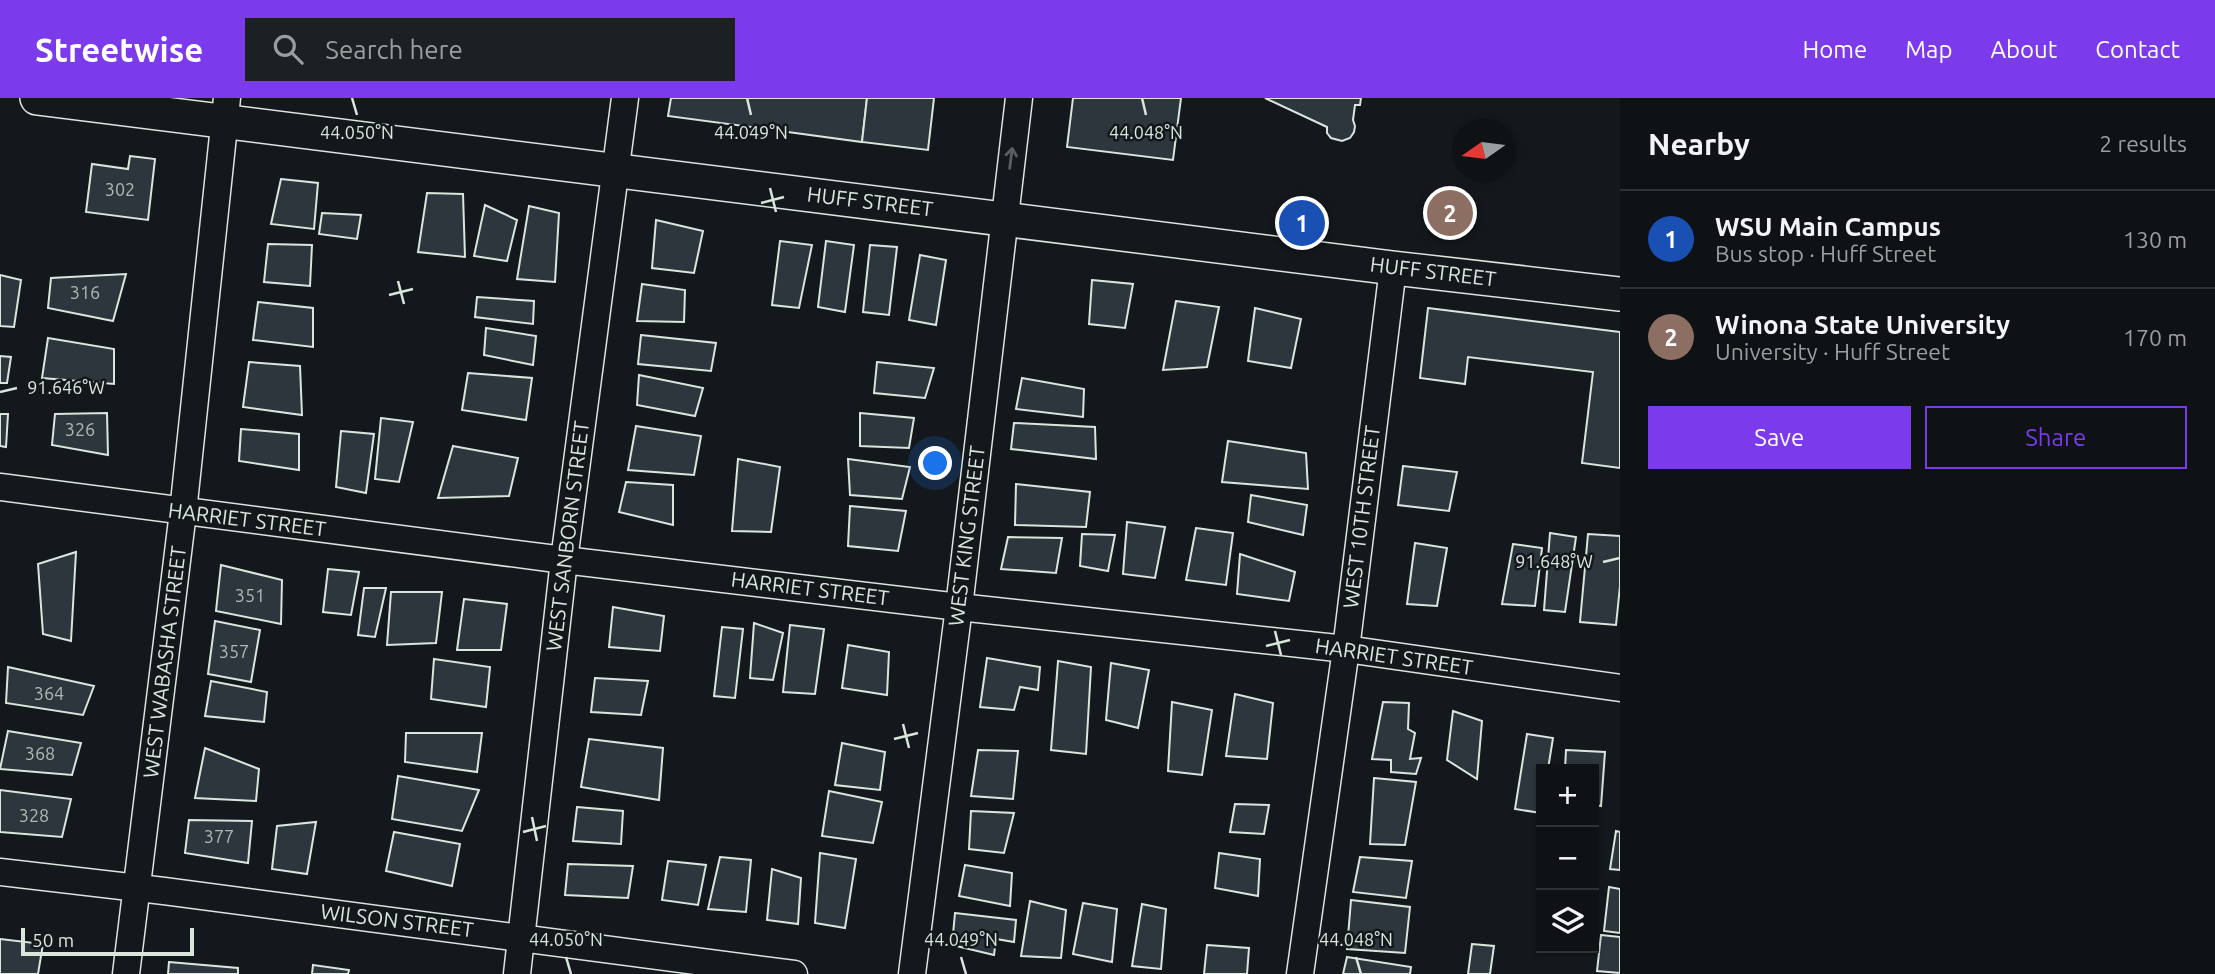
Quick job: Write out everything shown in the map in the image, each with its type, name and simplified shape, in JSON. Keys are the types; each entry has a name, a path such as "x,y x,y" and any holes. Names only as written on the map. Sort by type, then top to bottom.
{"main road":[{"name":"HUFF STREET","path":"37,98 225,110 423,147 1620,294"}],"street":[{"name":"WEST SANBORN STREET","path":"517,974 564,560 625,98"},
{"name":"WEST KING STREET","path":"912,974 959,607 1019,98"},
{"name":"WEST WABASHA STREET","path":"126,974 139,888 183,512 225,110"},
{"name":"WEST 10TH STREET","path":"1300,974 1346,649 1393,268"},
{"name":"HARRIET STREET","path":"0,487 564,560 1346,649 1620,688"},
{"name":"WILSON STREET","path":"0,873 139,888 794,974"}],"building":[{"path":"671,98 867,98 862,142 668,116"},
{"path":"867,98 934,98 928,150 862,142"},
{"path":"1073,98 1181,98 1173,160 1067,147"},
{"path":"1265,98 1361,98 1360,105 1355,105 1354,132 1350,138 1342,141 1331,138 1327,127"},
{"path":"130,156 155,159 148,220 86,212 92,164 128,169"},
{"path":"281,179 318,183 314,229 271,224"},
{"path":"427,193 463,194 465,257 418,252"},
{"path":"485,205 517,220 507,261 474,256"},
{"path":"529,206 559,213 555,282 517,279"},
{"path":"322,213 361,215 357,239 319,234"},
{"path":"656,220 703,231 694,273 652,268"},
{"path":"780,241 812,245 799,308 772,305"},
{"path":"826,241 854,245 845,312 818,307"},
{"path":"268,244 312,245 310,286 264,282"},
{"path":"870,245 897,247 889,315 863,312"},
{"path":"920,255 946,260 936,325 909,320"},
{"path":"126,274 113,321 48,308 51,278"},
{"path":"0,275 21,280 14,327 0,326"},
{"path":"1092,280 1133,284 1125,328 1089,324"},
{"path":"642,284 685,290 684,322 637,321"},
{"path":"477,297 534,301 533,324 475,317"},
{"path":"1176,301 1219,307 1207,367 1163,370"},
{"path":"258,302 313,308 313,347 253,340"},
{"path":"1255,308 1301,319 1291,368 1248,361"},
{"path":"1428,308 1620,332 1620,468 1582,463 1593,372 1468,357 1465,384 1420,378"},
{"path":"486,328 536,336 533,365 484,355"},
{"path":"641,335 716,343 711,371 638,364"},
{"path":"48,338 114,349 114,384 42,378"},
{"path":"0,356 11,357 7,383 0,383"},
{"path":"249,362 300,366 302,415 243,407"},
{"path":"877,362 934,368 925,398 874,393"},
{"path":"468,373 532,378 526,420 462,410"},
{"path":"639,375 703,388 695,416 637,405"},
{"path":"1022,378 1084,389 1083,417 1016,409"},
{"path":"107,413 108,455 52,445 55,414"},
{"path":"860,413 914,418 909,448 860,446"},
{"path":"0,414 8,414 6,447 0,446"},
{"path":"381,418 413,422 399,482 375,479"},
{"path":"1014,423 1095,427 1096,459 1011,449"},
{"path":"636,426 701,436 694,475 628,470"},
{"path":"241,429 299,434 299,470 239,461"},
{"path":"341,431 374,434 366,493 336,487"},
{"path":"1228,441 1306,453 1308,489 1222,482"},
{"path":"453,446 518,458 509,496 438,498"},
{"path":"738,459 780,467 771,532 732,531"},
{"path":"848,459 910,467 902,499 850,495"},
{"path":"1403,466 1457,472 1449,511 1398,505"},
{"path":"626,482 673,485 673,525 619,512"},
{"path":"1016,484 1090,492 1086,527 1015,525"},
{"path":"1251,495 1307,505 1303,535 1248,522"},
{"path":"850,506 906,511 898,551 848,546"},
{"path":"1127,522 1165,527 1155,578 1123,574"},
{"path":"1196,528 1233,533 1226,585 1186,580"},
{"path":"1550,533 1576,537 1565,612 1544,610"},
{"path":"1082,534 1115,535 1108,571 1080,566"},
{"path":"1588,534 1620,536 1620,586 1616,625 1580,622"},
{"path":"1008,537 1062,538 1056,573 1001,569"},
{"path":"1415,543 1447,548 1437,606 1407,604"},
{"path":"1513,544 1542,548 1535,606 1502,604"},
{"path":"76,552 71,641 43,634 38,564"},
{"path":"1240,554 1295,572 1289,601 1237,594"},
{"path":"221,565 282,580 281,624 216,611"},
{"path":"328,569 359,572 351,615 323,612"},
{"path":"364,588 386,588 375,637 358,635"},
{"path":"391,592 442,592 436,643 387,645"},
{"path":"464,599 507,604 501,650 457,650"},
{"path":"613,607 664,616 660,651 609,647"},
{"path":"215,621 260,630 251,682 208,674"},
{"path":"754,623 783,633 773,680 750,678"},
{"path":"790,625 824,629 815,694 783,692"},
{"path":"722,627 743,629 735,698 714,696"},
{"path":"848,645 889,652 887,695 842,688"},
{"path":"987,658 1040,667 1038,690 1020,687 1014,710 980,707"},
{"path":"434,659 490,667 486,707 431,699"},
{"path":"1058,661 1091,667 1086,754 1051,750"},
{"path":"1111,663 1149,670 1138,728 1106,720"},
{"path":"8,667 94,686 83,715 6,703"},
{"path":"595,678 648,681 641,715 591,712"},
{"path":"211,681 267,692 264,722 205,716"},
{"path":"1235,694 1273,703 1267,759 1226,756"},
{"path":"1172,702 1212,710 1202,775 1168,771"},
{"path":"1383,702 1409,703 1408,729 1415,733 1410,759 1421,758 1416,774 1391,772 1391,760 1372,759"},
{"path":"1453,711 1482,721 1477,779 1447,760"},
{"path":"8,731 81,743 72,775 0,769"},
{"path":"406,733 482,733 477,772 405,762"},
{"path":"1527,734 1553,738 1549,764 1536,764 1536,812 1515,809"},
{"path":"589,739 663,748 659,800 581,787"},
{"path":"842,743 885,752 880,790 835,785"},
{"path":"205,748 259,769 256,801 195,798"},
{"path":"978,750 1018,751 1013,799 971,796"},
{"path":"1566,750 1605,752 1601,806 1599,764 1565,764"},
{"path":"398,776 479,790 462,831 392,819"},
{"path":"1374,778 1416,782 1405,845 1370,844"},
{"path":"0,790 71,799 62,837 0,832"},
{"path":"829,791 882,802 873,843 822,836"},
{"path":"1235,804 1269,805 1264,834 1230,832"},
{"path":"577,807 623,811 621,844 573,841"},
{"path":"971,811 1014,813 1004,853 969,849"},
{"path":"189,820 252,821 248,863 185,853"},
{"path":"316,822 307,874 272,869 277,826"},
{"path":"1616,831 1620,832 1620,870 1610,869"},
{"path":"394,832 460,844 452,886 386,871"},
{"path":"820,853 856,859 845,928 815,923"},
{"path":"1219,853 1260,859 1258,896 1215,888"},
{"path":"720,857 751,860 746,912 708,909"},
{"path":"1360,857 1412,861 1406,898 1353,892"},
{"path":"668,861 706,865 698,905 662,900"},
{"path":"568,864 633,866 628,898 565,895"},
{"path":"965,865 1012,873 1010,906 959,896"},
{"path":"772,869 801,878 798,924 767,920"},
{"path":"1609,887 1620,889 1620,933 1604,931"},
{"path":"1351,900 1410,907 1405,953 1347,949"},
{"path":"1030,901 1066,910 1061,958 1021,956"},
{"path":"1083,903 1117,909 1112,962 1073,954"},
{"path":"1142,904 1166,909 1161,969 1132,966"},
{"path":"955,913 1016,920 1014,942 996,939 994,955 952,945"},
{"path":"1601,935 1620,937 1620,973 1597,971"},
{"path":"0,939 43,944 38,974 0,974"},
{"path":"1472,944 1494,946 1490,974 1468,974"},
{"path":"1207,945 1249,948 1247,974 1204,974"},
{"path":"1347,957 1411,967 1410,974 1343,974"},
{"path":"169,962 238,968 238,974 168,974"},
{"path":"313,965 349,970 348,974 312,974"}],"place":[{"name":"Winona State University","path":"1450,213"},
{"name":"WSU Main Campus","path":"1302,223"}]}
